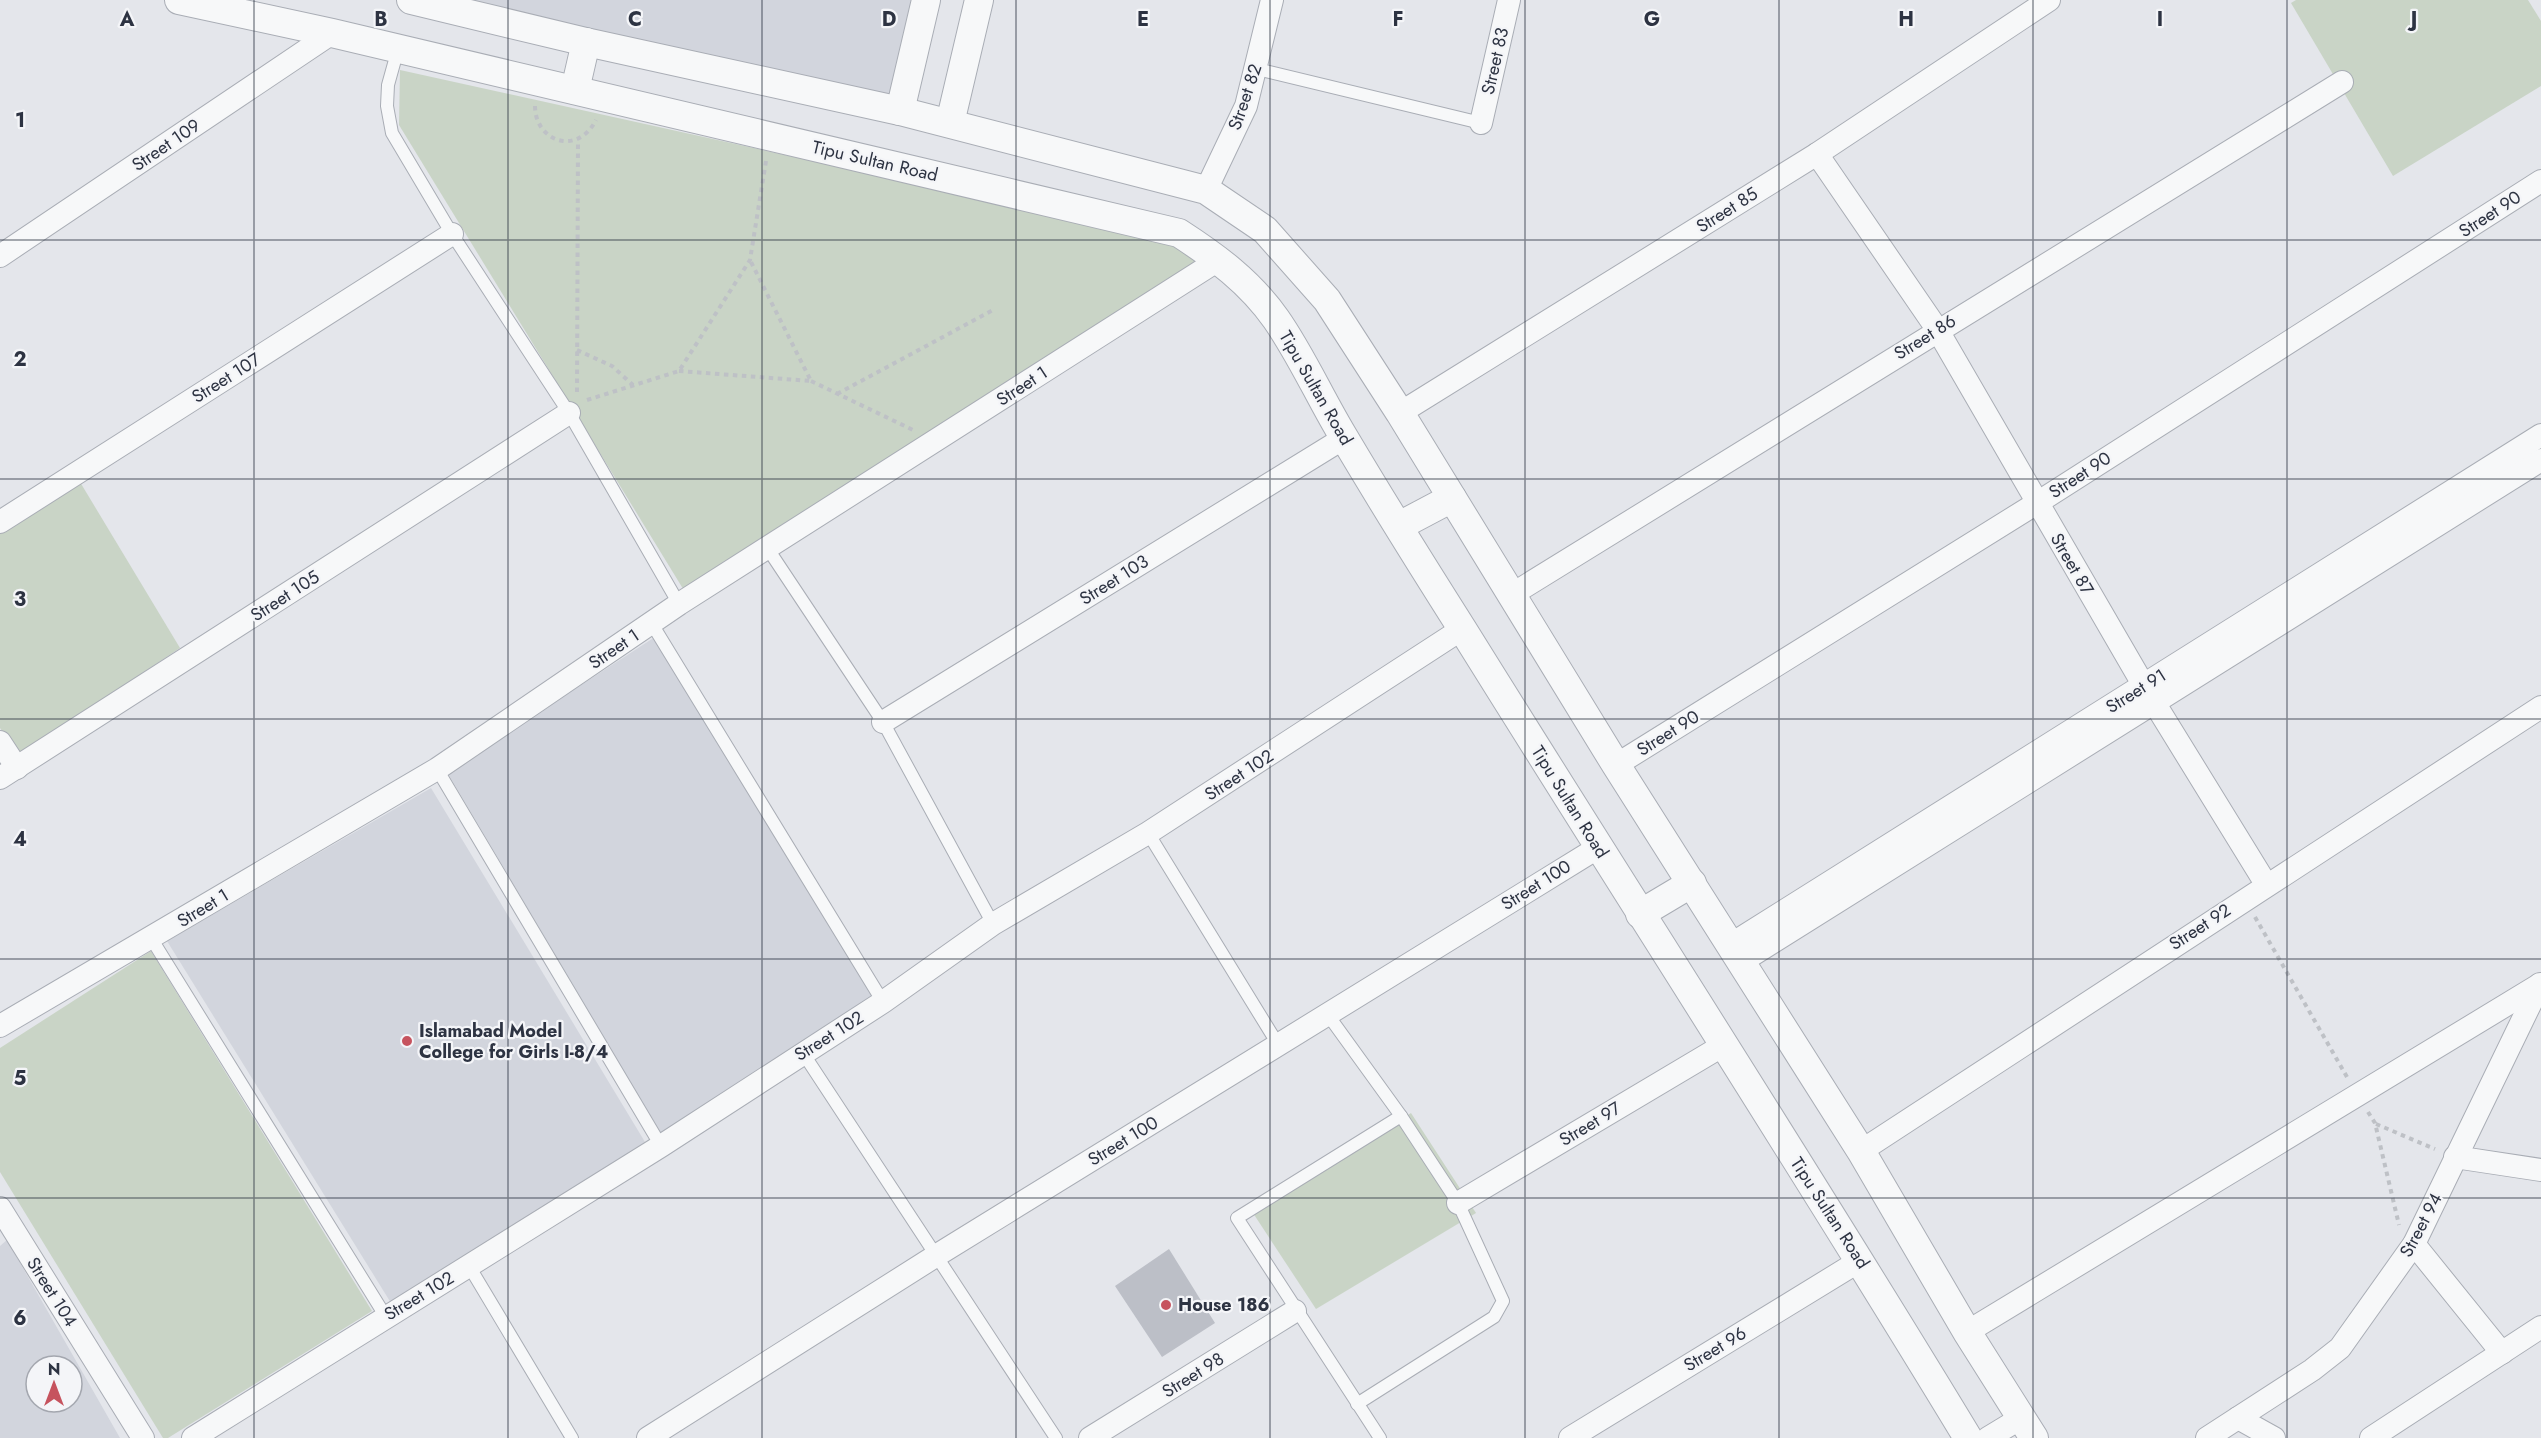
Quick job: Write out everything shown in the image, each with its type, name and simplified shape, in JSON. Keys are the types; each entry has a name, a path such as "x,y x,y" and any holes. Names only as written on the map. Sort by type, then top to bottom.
{"street":[{"name":"Tipu Sultan Road","path":"179,0 332,33 1179,233 1220,259 1276,319 1344,438 1398,526 1722,1046 1860,1260 1968,1438"},
{"path":"411,0 586,42 900,111 1206,190 1265,230 1327,300 1400,413 1616,765 1862,1151 1967,1332 2027,1428 1988,1438"},
{"path":"900,111 926,0"},
{"path":"950,123 979,0"},
{"name":"Street 82","path":"1206,190 1246,106 1257,69 1272,0"},
{"name":"Street 83","path":"1481,123 1509,0"},
{"name":"Street 85","path":"1400,413 1817,154 2049,0"},
{"name":"Street 109","path":"0,256 332,33"},
{"path":"574,90 586,42"},
{"name":"Street 86","path":"1511,595 1937,329 2342,82"},
{"name":"Street 87","path":"1817,154 1937,329 2149,695 2266,884"},
{"name":"Street 90","path":"1616,765 2037,503 2541,181"},
{"name":"Street 107","path":"0,522 452,234"},
{"name":"Street 1","path":"0,1026 437,770 679,604 1220,259"},
{"name":"Street 105","path":"8,773 570,413"},
{"name":"Street 91","path":"1736,954 2149,695 2541,435"},
{"name":"Street 103","path":"883,722 1344,438"},
{"path":"2149,695 2541,459"},
{"path":"1398,526 1452,498"},
{"name":"Street 102","path":"193,1438 661,1146 883,1002 993,924 1149,833 1462,629"},
{"name":"Street 92","path":"1862,1151 2244,898 2541,706"},
{"path":"0,742 8,773"},
{"name":"Street 100","path":"648,1438 934,1257 1599,847"},
{"path":"1640,914 1692,883"},
{"path":"1967,1332 2540,983"},
{"name":"Street 94","path":"2207,1438 2312,1371 2340,1348 2410,1250 2540,983"},
{"name":"Street 97","path":"1458,1203 1722,1046"},
{"path":"2455,1157 2541,1170"},
{"name":"Street 104","path":"0,1208 143,1438"},
{"path":"2410,1250 2502,1353"},
{"name":"Street 96","path":"1569,1438 1860,1260"},
{"name":"Street 98","path":"1090,1438 1295,1311"},
{"path":"2371,1438 2541,1328"},
{"path":"2238,1418 2274,1438"}],"lane":[{"path":"398,49 388,85 387,106 392,133 452,234 570,413 679,604"},
{"path":"1257,69 1481,123"},
{"path":"768,549 883,722 993,924"},
{"path":"652,624 883,1002"},
{"path":"437,770 661,1146"},
{"path":"1149,833 1279,1046"},
{"path":"151,938 386,1317"},
{"path":"1328,1015 1401,1116 1458,1203 1503,1301 1494,1317 1357,1404"},
{"path":"802,1053 934,1257 1056,1438"},
{"path":"1380,1438 1295,1311 1238,1218 1401,1116"},
{"path":"469,1266 572,1438"}],"path":[{"path":"535,100 535,112 546,132 557,140 568,143 578,141 589,131 597,114"},
{"path":"578,141 576,404 679,371 811,381 920,433"},
{"path":"679,371 750,260 768,151"},
{"path":"750,260 811,381"},
{"path":"837,394 993,310"},
{"path":"577,350 612,366 633,386"},
{"path":"2244,898 2375,1123 2410,1250"},
{"path":"2375,1123 2455,1157"}],"shaded area":[{"path":"411,0 926,0 900,111"},
{"path":"655,637 887,998 663,1137 447,772"},
{"name":"Islamabad Model College for Girls I-8/4","path":"431,788 645,1142 391,1303 167,941"},
{"path":"7,1240 72,1354 24,1354 24,1414 84,1414 84,1375 120,1438 0,1438 0,1246"}],"green space":[{"path":"2296,0 2528,0 2541,21 2541,86 2393,176 2291,3"},
{"path":"400,70 1170,240 1205,259 685,592 399,125"},
{"path":"80,482 180,648 18,756 0,728 0,531"},
{"path":"151,951 372,1311 168,1438 163,1438 0,1172 0,1048"},
{"path":"1411,1113 1476,1213 1316,1309 1251,1210"}],"building":[{"name":"House 186","path":"1169,1249 1215,1323 1162,1357 1115,1286"}],"place":[{"name":"Islamabad Model College for Girls I-8/4","path":"407,1041"},
{"name":"House 186","path":"1166,1305"}]}
